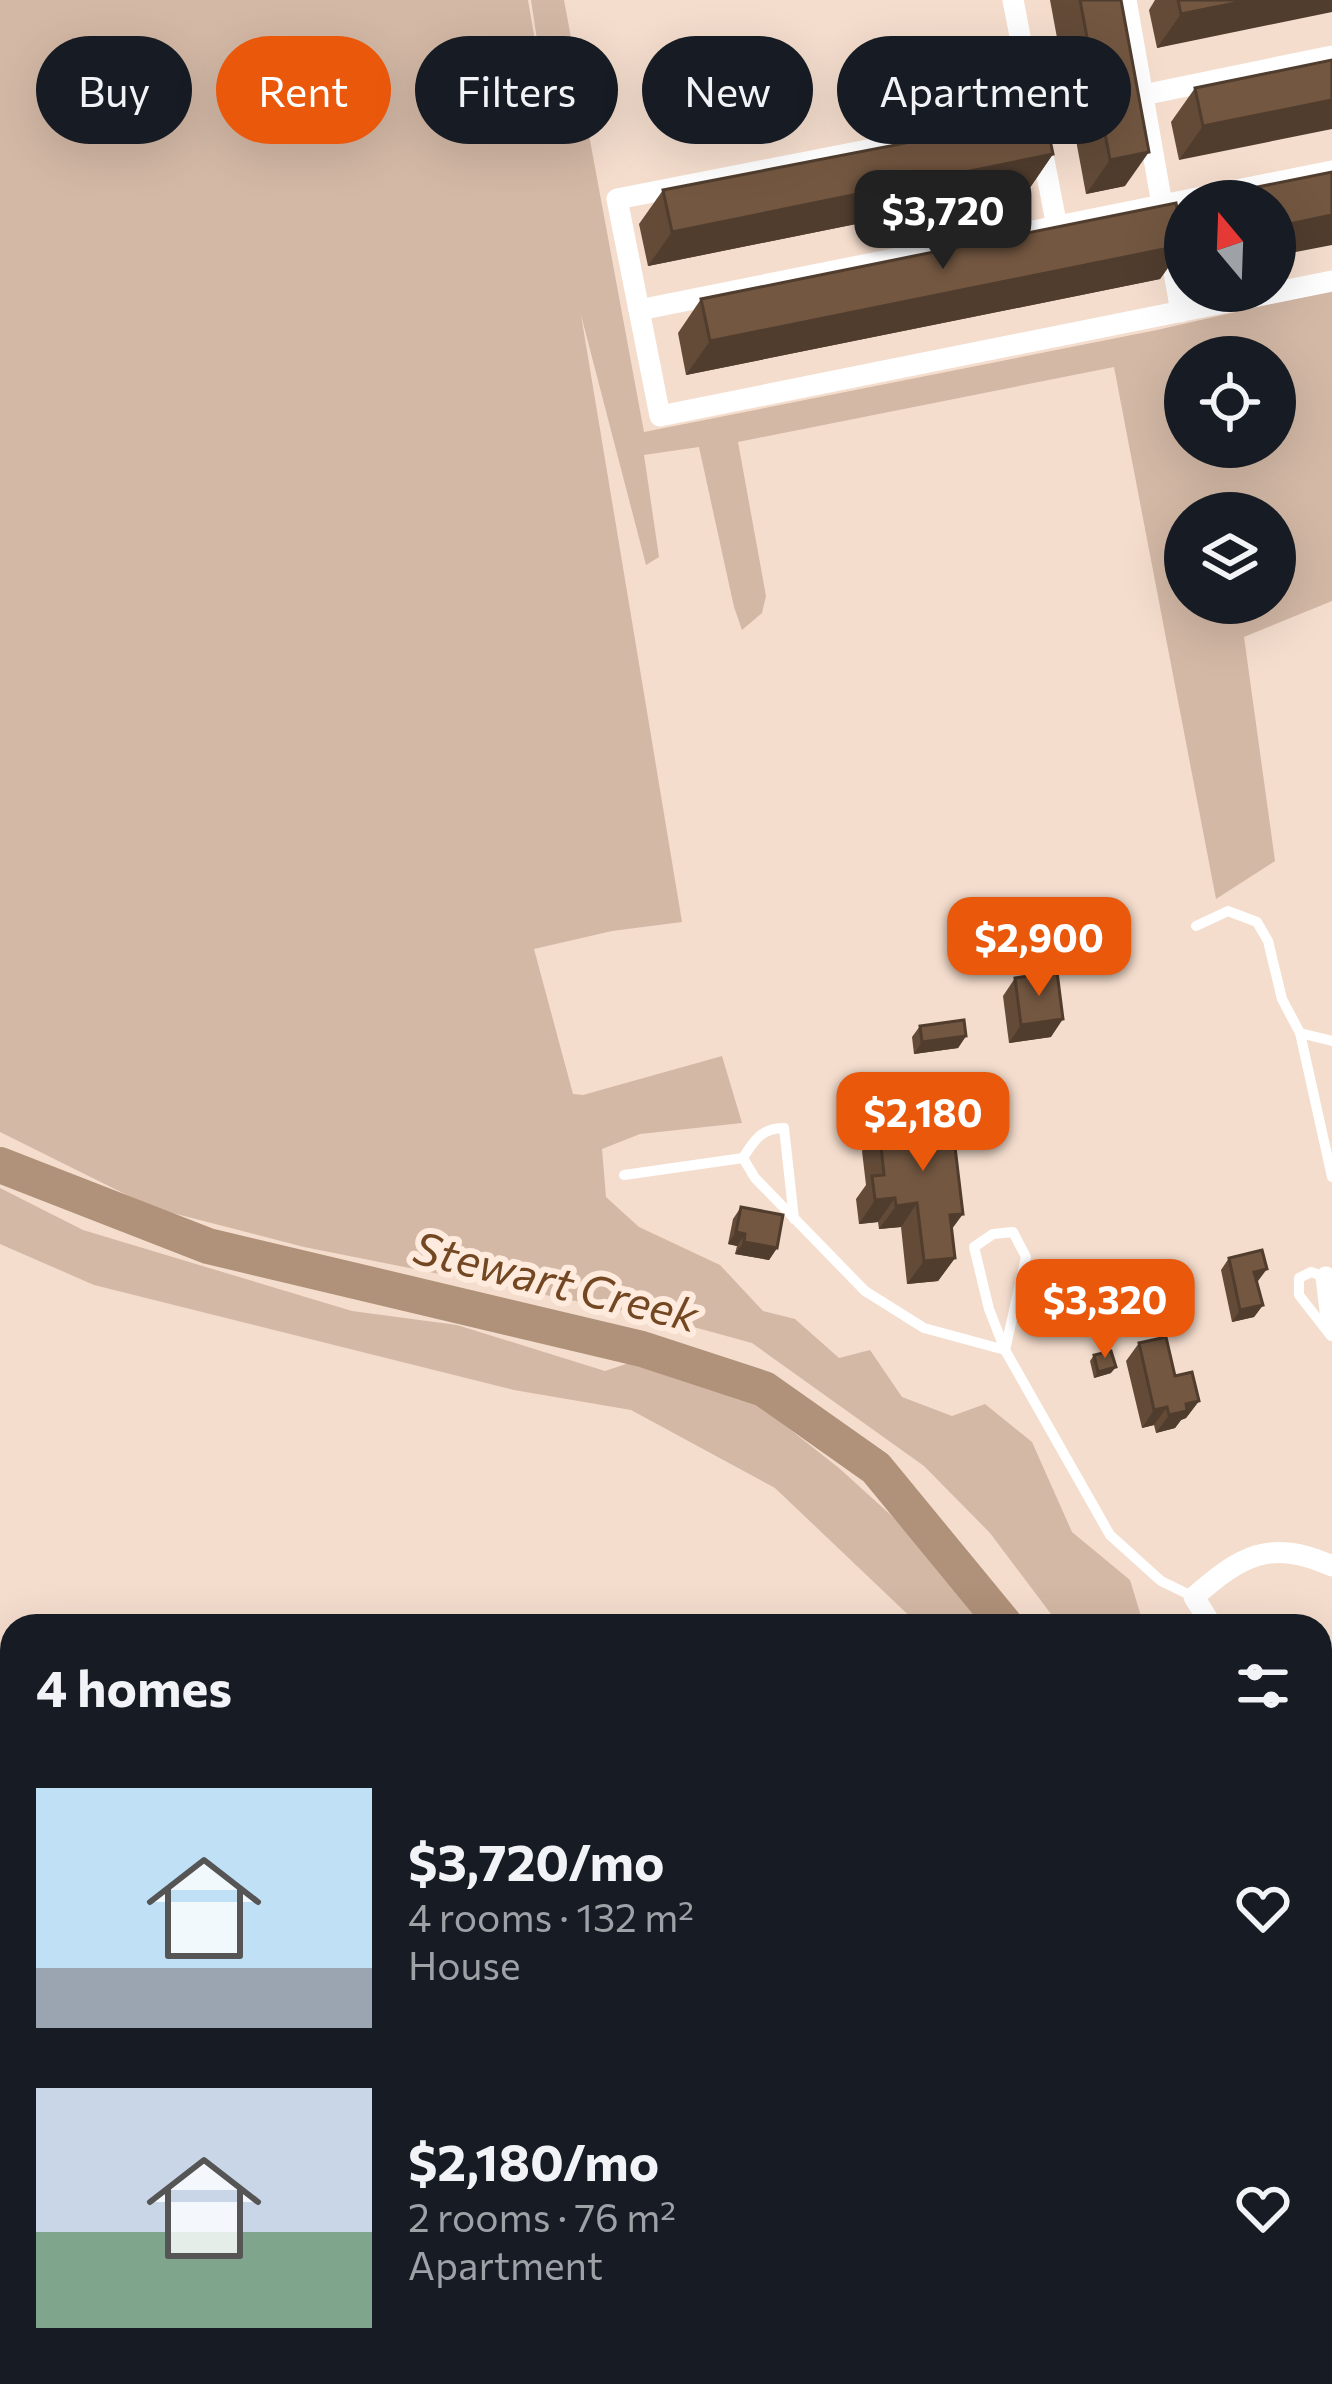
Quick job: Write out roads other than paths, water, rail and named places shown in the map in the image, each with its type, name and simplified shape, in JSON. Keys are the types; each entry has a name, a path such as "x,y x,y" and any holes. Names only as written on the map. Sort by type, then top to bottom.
{"street":[{"path":"1013,0 1020,36"},
{"path":"1126,0 1164,215"},
{"path":"1143,95 1332,56"},
{"path":"900,144 617,200 660,416 1180,312"},
{"path":"1041,144 1057,226"},
{"path":"639,310 1332,171"},
{"path":"1296,288 1332,281"},
{"path":"1326,1277 1332,1327"},
{"path":"1204,1614 1194,1598 1231,1565 1272,1551 1332,1566"}],"lane":[{"path":"1196,926 1228,910 1257,922 1268,941 1282,999 1300,1033 1332,1177"},
{"path":"1300,1033 1332,1041"},
{"path":"743,1158 753,1141 770,1128 784,1128 794,1219"},
{"path":"624,1175 743,1158"},
{"path":"743,1158 754,1178 865,1291 924,1328 1005,1350"},
{"path":"1005,1350 1026,1257 1013,1232 993,1234 974,1247 1005,1350 1110,1535 1160,1581 1194,1598"},
{"path":"1326,1277 1311,1272 1299,1278 1299,1295 1332,1336"}],"waterway":[{"name":"Stewart Creek","path":"0,1165 208,1246 642,1349 764,1389 876,1468 996,1614"}]}
